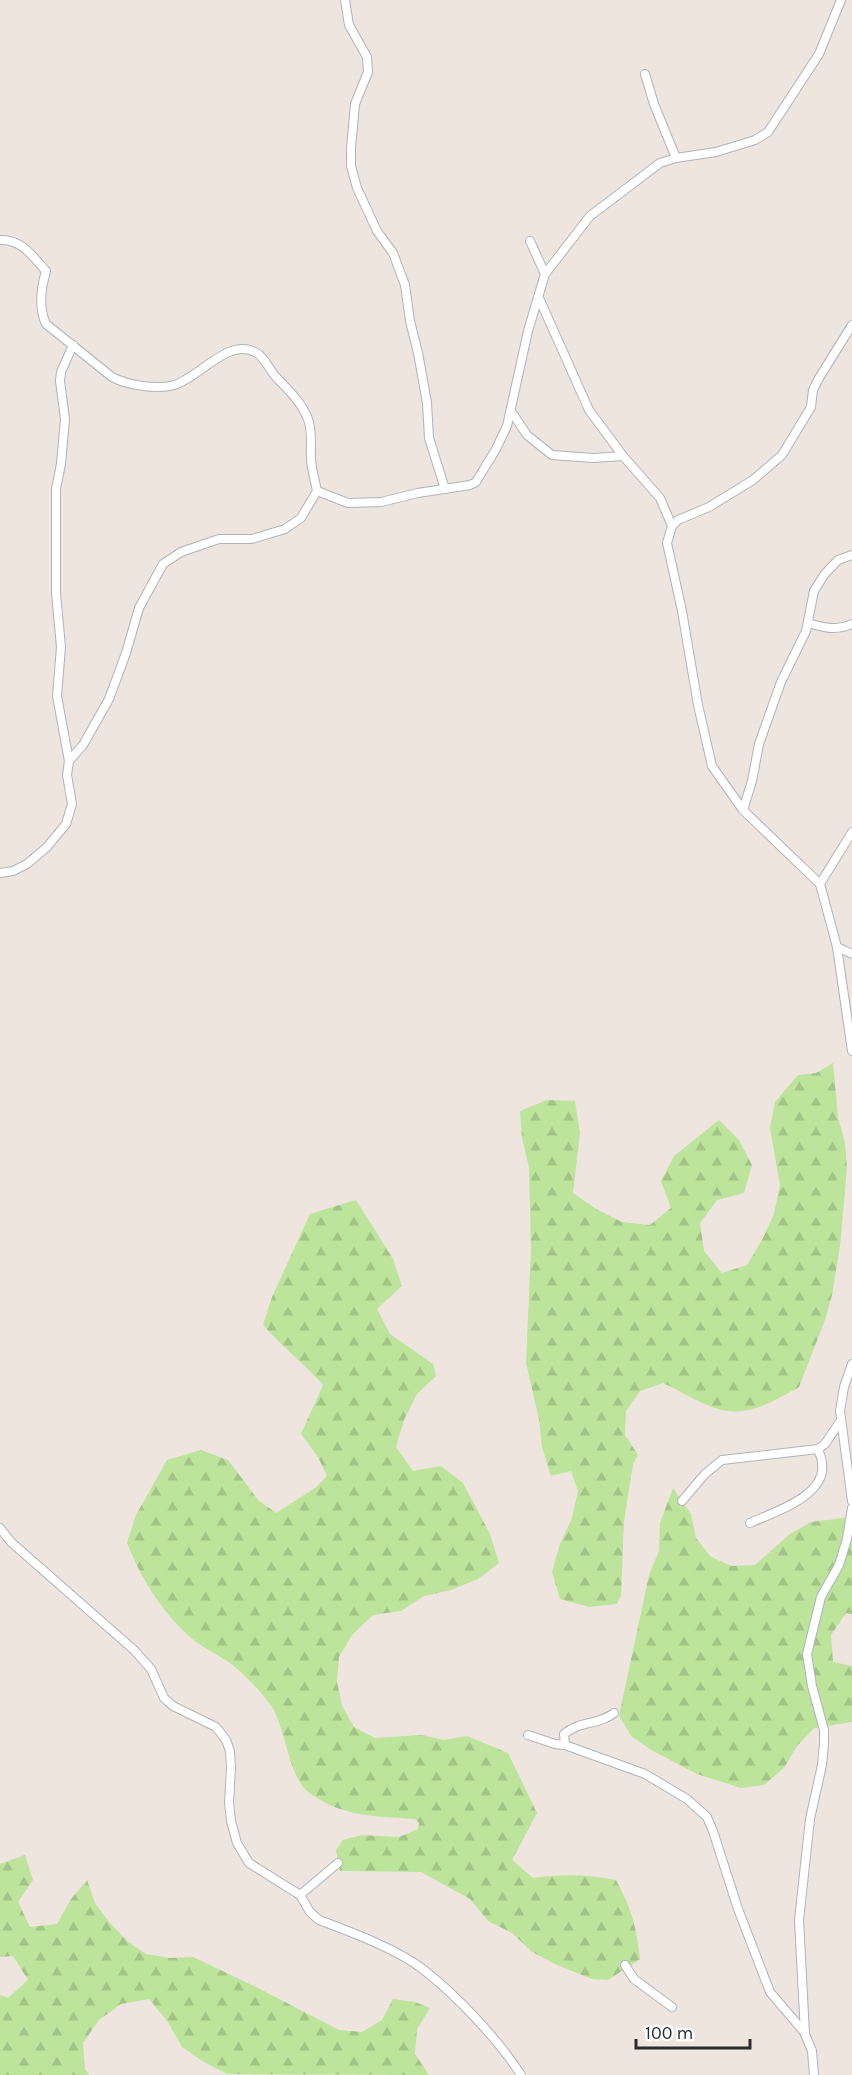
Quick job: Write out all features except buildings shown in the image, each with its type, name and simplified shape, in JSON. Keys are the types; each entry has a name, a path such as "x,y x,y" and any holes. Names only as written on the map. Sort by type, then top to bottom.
{"street":[{"path":"345,0 349,25 367,57 368,72 355,104 351,166 357,188 377,231 393,253 405,285 427,403 429,438 445,489"},
{"path":"317,491 348,503 381,502 470,486 476,482 507,426 528,331 545,274 590,216 660,163 676,158 716,153 755,140 768,132 819,54 841,0"},
{"path":"645,74 654,104 676,158"},
{"path":"0,240 10,240 22,246 46,271 40,291 46,324 112,377 122,383 172,386 233,350 246,348 258,353 294,394 308,420 311,431 311,460 317,491 301,518 285,529 252,538 219,539 180,552 163,564 139,608 109,699 83,746 69,761"},
{"path":"531,241 545,274"},
{"path":"539,298 589,411 623,456 660,498 672,526"},
{"path":"852,325 819,378 813,390 811,407 782,454 753,480 709,507 678,520 672,526 667,543 712,766 743,810 820,884 837,947 852,1051"},
{"path":"0,873 13,871 27,864 47,848 66,824 72,804 68,775 69,761 57,696 61,647 56,593 56,489 65,419 61,372 73,345"},
{"path":"511,411 527,435 552,455 593,458 623,456"},
{"path":"743,810 752,781 759,744 781,682 808,624 814,591 824,575 838,560 852,555"},
{"path":"808,624 840,629 852,624"},
{"path":"820,884 852,832"},
{"path":"837,947 852,954"},
{"path":"852,1364 841,1402 841,1420 852,1501"},
{"path":"682,1501 705,1474 722,1460 818,1449 825,1444 841,1420"},
{"path":"750,1523 804,1498 814,1489 820,1479 823,1464 818,1449"},
{"path":"805,2034 800,1920 810,1819 822,1765 824,1744 824,1730 812,1686 807,1654 821,1597 838,1565 848,1539 852,1508"},
{"path":"0,1528 10,1542 134,1650 151,1669 164,1698 173,1706 216,1727 226,1740 230,1751 231,1821 237,1843 249,1863 300,1895 310,1912 319,1920 403,1956 423,1969 472,2015 521,2075"},
{"path":"565,1745 564,1734 568,1731 580,1724 601,1721 614,1713"},
{"path":"528,1735 565,1745 645,1774 687,1799 707,1818 738,1909 770,1992 805,2034 812,2051 814,2075"},
{"path":"300,1895 338,1863"},
{"path":"625,1965 634,1980 672,2007"}],"green space":[{"path":"833,1063 838,1117 845,1143 847,1168 840,1246 832,1295 825,1320 799,1387 765,1405 738,1411 711,1407 663,1383 640,1391 626,1411 625,1435 638,1455 633,1464 624,1521 621,1595 617,1604 589,1607 560,1599 552,1572 560,1544 572,1518 578,1491 571,1471 551,1476 542,1447 539,1419 526,1363 531,1249 529,1167 522,1138 520,1111 547,1100 575,1101 580,1133 573,1193 596,1209 622,1222 650,1225 671,1208 661,1181 674,1156 719,1120 739,1140 752,1165 744,1193 717,1200 700,1223 704,1251 722,1273 747,1265 774,1214 780,1185 770,1128 775,1102 798,1075 816,1073"},
{"path":"356,1200 393,1259 402,1286 377,1309 390,1334 433,1364 436,1376 417,1394 404,1420 396,1447 413,1471 441,1466 463,1483 490,1534 499,1563 478,1579 451,1590 424,1596 401,1611 373,1615 352,1635 339,1657 337,1682 342,1706 354,1727 375,1738 422,1735 444,1740 467,1736 508,1753 537,1813 512,1860 533,1878 574,1875 616,1880 630,1909 640,1959 608,1980 592,1979 532,1952 512,1933 488,1921 470,1899 421,1872 340,1871 336,1850 343,1840 362,1835 399,1837 418,1829 419,1823 415,1819 358,1814 332,1806 307,1791 291,1763 280,1726 269,1703 239,1671 195,1641 170,1616 145,1581 127,1543 136,1515 167,1460 201,1450 228,1460 258,1500 276,1513 315,1488 327,1476 318,1457 301,1434 323,1385 263,1325 272,1297 310,1214"},
{"path":"673,1488 691,1514 696,1538 711,1557 732,1566 755,1565 790,1534 811,1522 852,1517 852,1614 846,1613 831,1635 833,1662 852,1666 852,1722 814,1728 797,1746 784,1768 764,1785 741,1788 697,1774 632,1737 619,1716 649,1575 659,1551 660,1523"},
{"path":"25,1855 33,1880 18,1902 30,1927 57,1924 71,1899 87,1880 95,1903 109,1922 127,1941 146,1954 170,1958 193,1957 339,2030 362,2032 382,2020 393,1999 415,2002 430,2008 417,2029 415,2054 429,2075 227,2074 182,2047 168,2022 149,1999 121,2004 99,2020 83,2043 85,2069 89,2075 0,2075 0,1995 8,1998 28,1980 13,1956 0,1957 0,1864"}]}
